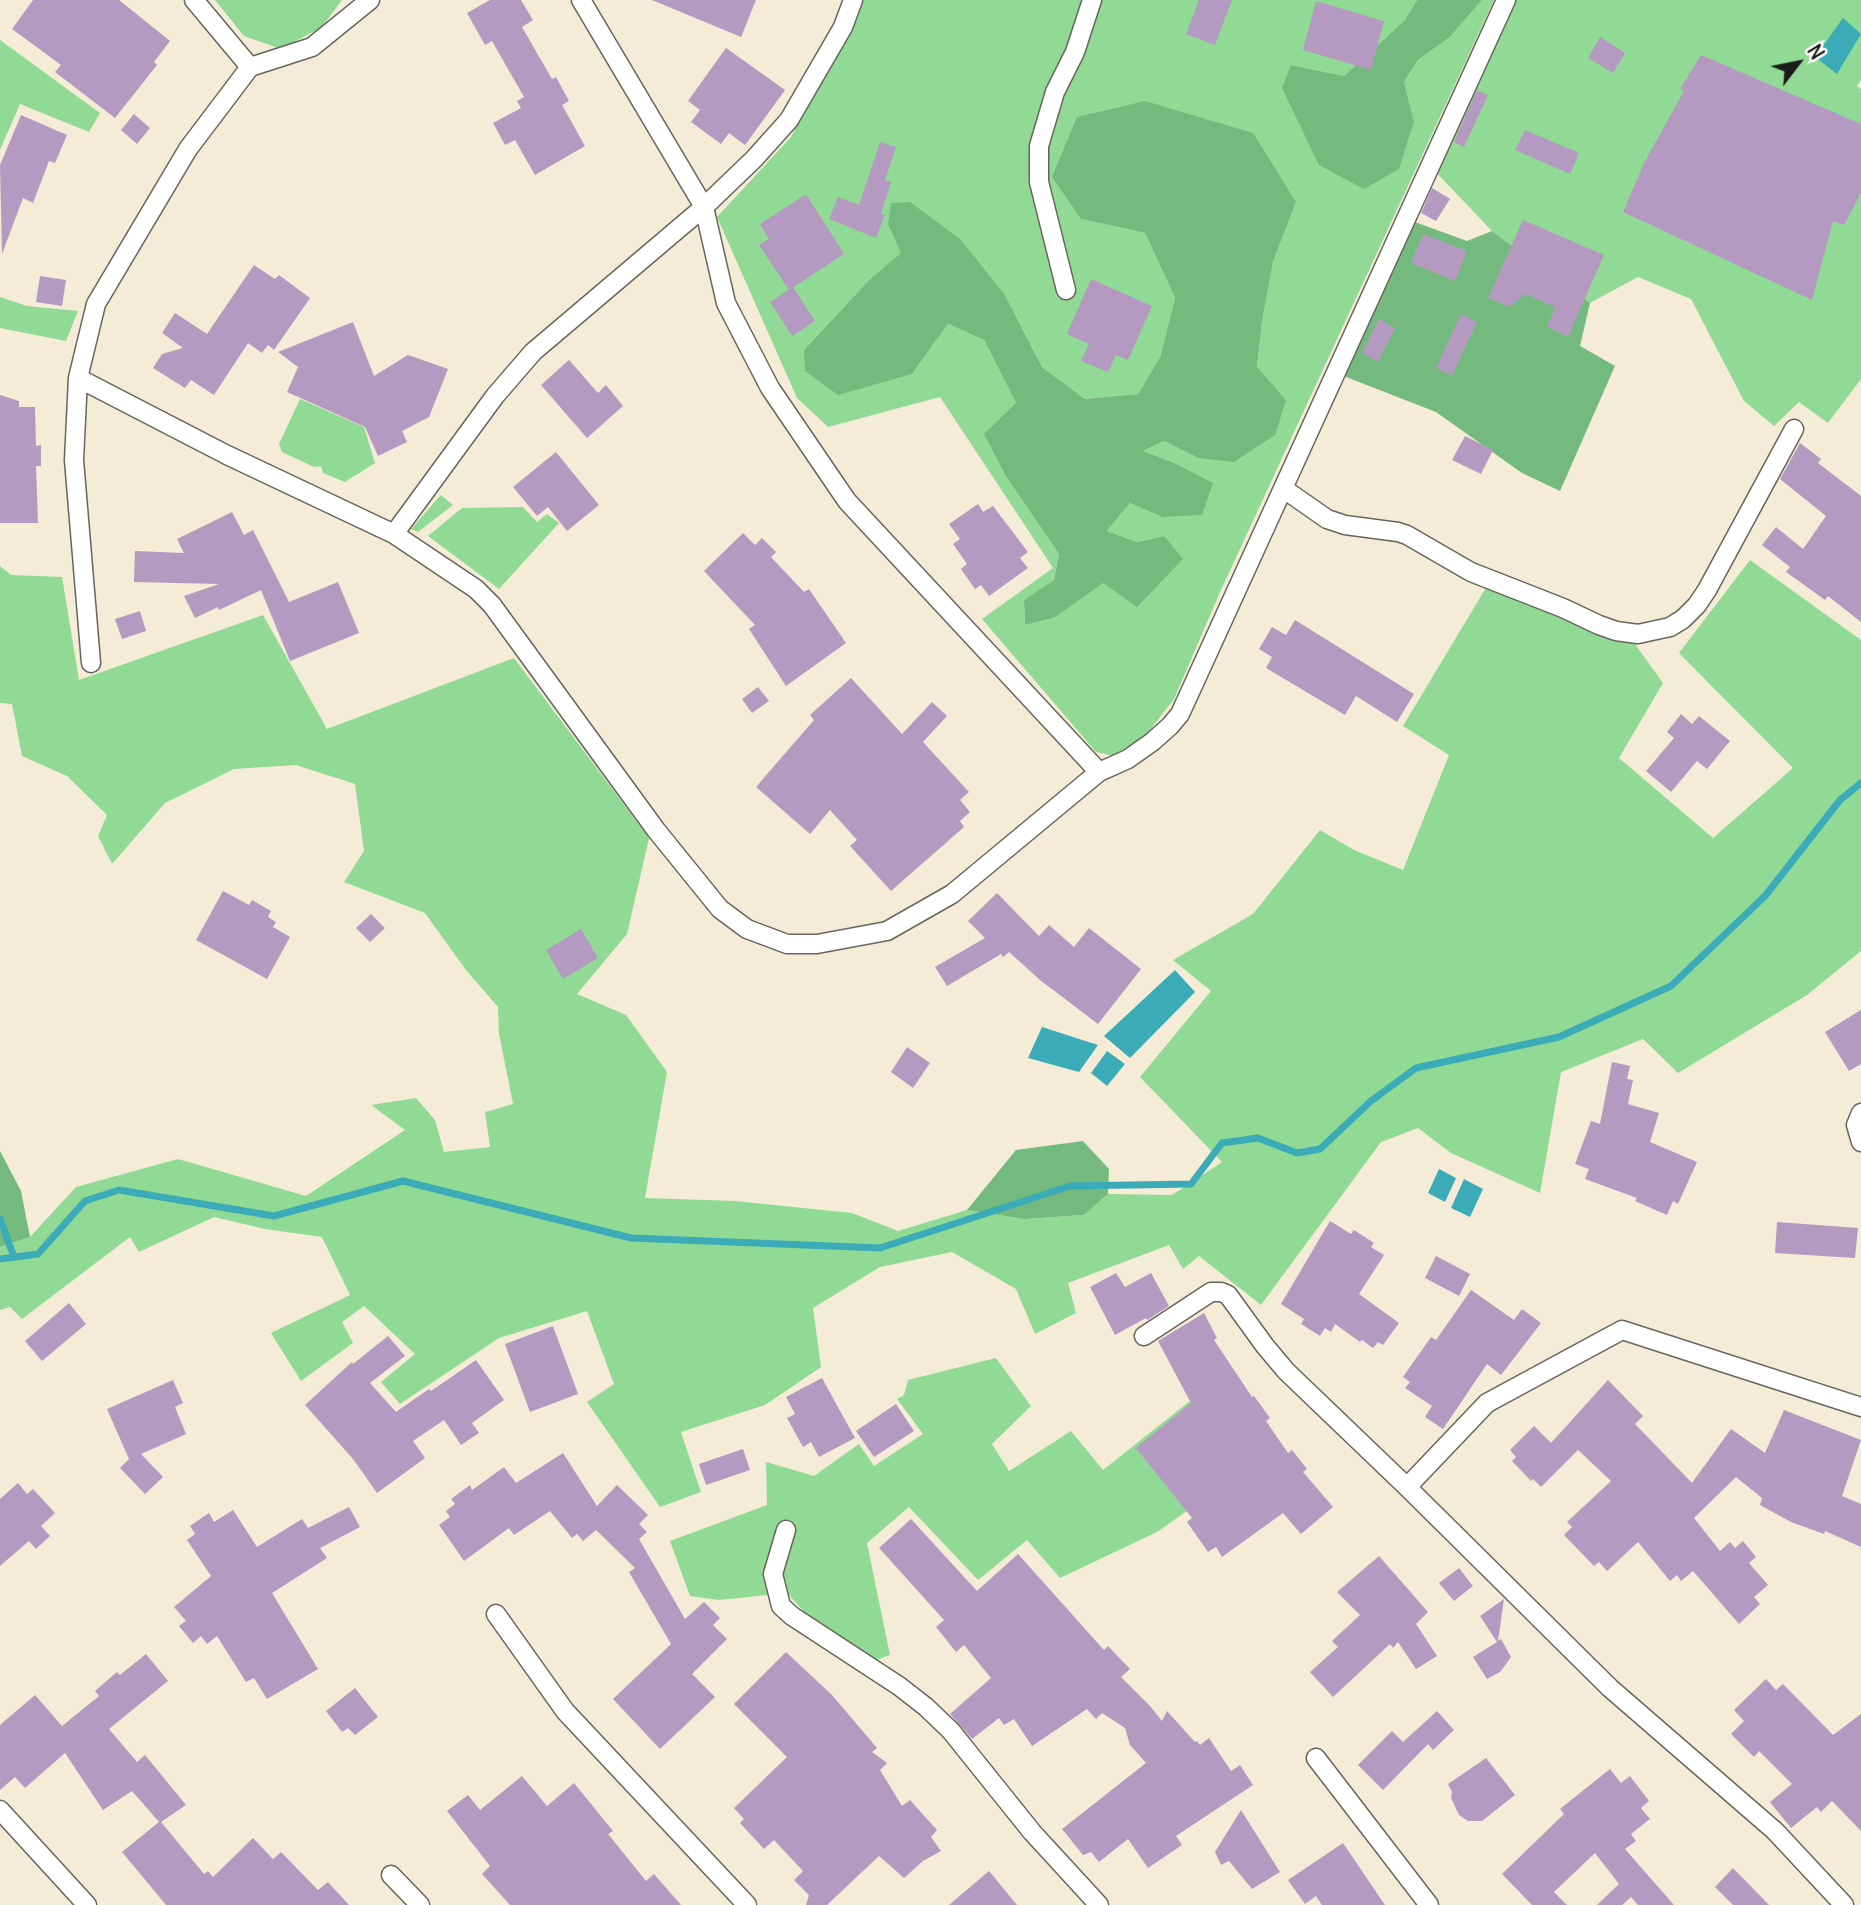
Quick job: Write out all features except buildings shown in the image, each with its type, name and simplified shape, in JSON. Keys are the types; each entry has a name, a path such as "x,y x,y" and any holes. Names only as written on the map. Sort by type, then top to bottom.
{"street":[{"path":"194,0 250,67"},
{"path":"91,663 74,460 78,378 96,304 188,149 250,67 312,47 370,0"},
{"path":"581,0 704,207 726,303 771,388 848,501 1099,772"},
{"path":"394,534 495,396 533,352 704,207 754,159 789,120 843,27 853,0"},
{"path":"1066,290 1039,182 1039,146 1055,92 1075,52 1092,0"},
{"path":"78,378 227,455 394,534 476,589 492,605 656,830 720,909 747,929 787,944 817,944 887,932 952,894 1099,772 1128,759 1152,742 1180,714 1506,0"},
{"path":"1284,489 1327,519 1345,525 1398,532 1471,572 1616,631 1638,634 1670,627 1697,605 1794,429"},
{"path":"1861,1113 1856,1125 1861,1142"},
{"path":"1144,1336 1211,1292 1228,1295 1286,1371 1408,1487 1610,1688 1775,1831 1844,1905"},
{"path":"1408,1487 1487,1403 1622,1330 1861,1407"},
{"path":"786,1530 773,1574 781,1606 926,1707 951,1731 1032,1832 1099,1905"},
{"path":"496,1614 565,1711 747,1905"},
{"path":"1316,1758 1429,1905"},
{"path":"0,1810 87,1905"},
{"path":"391,1875 420,1905"}],"green space":[{"path":"215,0 342,0 322,27 281,49 244,36"},
{"path":"861,0 1417,0 1405,20 1344,76 1291,65 1414,121 1404,82 1418,60 1450,37 1482,0 1494,0 1221,590 1174,699 1146,735 1113,756 1096,752 982,619 1053,568 940,397 828,427 797,398 717,217 791,137","holes":["1296,202 1273,262 1257,368 1286,400 1198,458 1164,441 1143,451 1172,462 1162,517 1130,503 1107,531 1137,542 1164,536 1054,618 1025,625 1024,601 1054,580 1059,554 1007,478 1016,403 984,340 948,324 912,374 804,350 869,280 902,253 1005,295 1042,367 1085,399 1138,394 1160,357 1175,298 1145,233 1081,219"]},
{"path":"1417,0 1482,0 1450,37 1418,60 1404,82 1414,121 1399,169 1364,189 1319,165 1282,88 1291,65 1344,76 1405,20"},
{"path":"1511,0 1861,0 1861,80 1857,86 1861,89 1861,379 1828,423 1799,402 1774,426 1744,401 1691,299 1638,277 1590,303 1492,231 1433,169"},
{"path":"0,40 100,113 89,132 20,104 0,150"},
{"path":"1145,101 1253,133 1296,202 1273,262 1257,367 1286,400 1275,435 1234,462 1198,458 1164,441 1143,451 1213,483 1202,515 1162,517 1130,503 1107,531 1137,542 1164,536 1183,559 1137,607 1103,583 1054,618 1025,625 1024,600 1054,580 1059,554 1007,478 984,434 1016,403 984,340 948,324 912,374 838,395 805,371 804,350 869,280 901,253 888,224 891,203 910,202 960,239 1005,295 1042,367 1085,399 1138,394 1160,357 1175,298 1145,233 1081,219 1052,177 1077,117"},
{"path":"1415,222 1467,241 1492,231 1590,303 1580,346 1615,366 1560,491 1522,473 1436,412 1341,375"},
{"path":"0,297 27,306 78,311 66,341 0,328"},
{"path":"300,399 364,427 375,463 345,482 323,473 321,466 314,467 282,452 279,444"},
{"path":"441,495 453,505 418,532 411,529"},
{"path":"523,507 537,522 547,514 559,523 499,589 428,536 462,508"},
{"path":"1750,560 1861,640 1861,951 1807,995 1678,1073 1643,1039 1561,1072 1540,1193 1451,1153 1418,1128 1381,1142 1261,1305 1199,1256 1183,1269 1169,1245 1068,1283 1076,1313 1035,1334 1016,1289 952,1252 880,1267 813,1308 821,1367 765,1405 681,1432 701,1492 660,1507 587,1402 614,1384 587,1311 499,1338 400,1404 381,1382 415,1354 364,1306 342,1322 353,1343 301,1381 271,1333 350,1295 322,1237 265,1229 214,1217 139,1252 130,1237 22,1319 10,1307 0,1310 0,1247 30,1237 76,1187 178,1159 306,1196 405,1130 371,1105 416,1098 435,1120 444,1152 490,1147 485,1112 513,1104 499,1034 498,1007 466,970 425,913 344,882 364,851 355,784 296,765 234,769 165,803 112,864 98,836 107,815 67,776 22,756 12,704 0,703 0,566 11,575 62,577 79,680 263,615 327,729 514,658 649,838 627,934 577,994 626,1015 667,1072 645,1198 735,1201 852,1213 898,1231 967,1210 1024,1219 1084,1215 1108,1194 1172,1195 1222,1162 1140,1077 1211,991 1173,960 1253,914 1320,830 1354,850 1403,870 1449,755 1403,726 1487,586 1635,644 1663,683 1619,758 1713,838 1793,768 1679,653"},
{"path":"1083,1141 1109,1169 1108,1194 1084,1215 1024,1219 967,1210 1016,1150"},
{"path":"0,1151 21,1191 30,1237 0,1247"},
{"path":"996,1358 1031,1406 992,1444 1009,1471 1071,1431 1103,1470 1190,1401 1238,1475 1157,1532 1060,1578 1027,1540 978,1580 909,1507 867,1543 890,1655 876,1660 809,1617 787,1593 719,1600 690,1596 670,1541 767,1505 766,1462 814,1476 859,1444 874,1466 923,1434 897,1399 904,1395 908,1380"}],"water":[{"path":"1843,18 1861,34 1837,74 1815,57"},
{"path":"1175,970 1195,992 1130,1058 1104,1036"},
{"path":"1042,1027 1098,1045 1079,1072 1028,1058"},
{"path":"1107,1051 1125,1064 1107,1086 1091,1073"},
{"path":"1439,1169 1456,1178 1445,1202 1428,1193"},
{"path":"1464,1179 1483,1189 1470,1217 1451,1208"}],"waterway":[{"path":"0,1259 38,1254 85,1201 119,1190 274,1216 403,1181 631,1238 880,1248 1070,1186 1191,1184 1222,1143 1258,1138 1297,1153 1320,1149 1371,1101 1416,1068 1559,1037 1671,986 1765,896 1840,800 1861,783"},
{"path":"0,1219 14,1257"}]}
